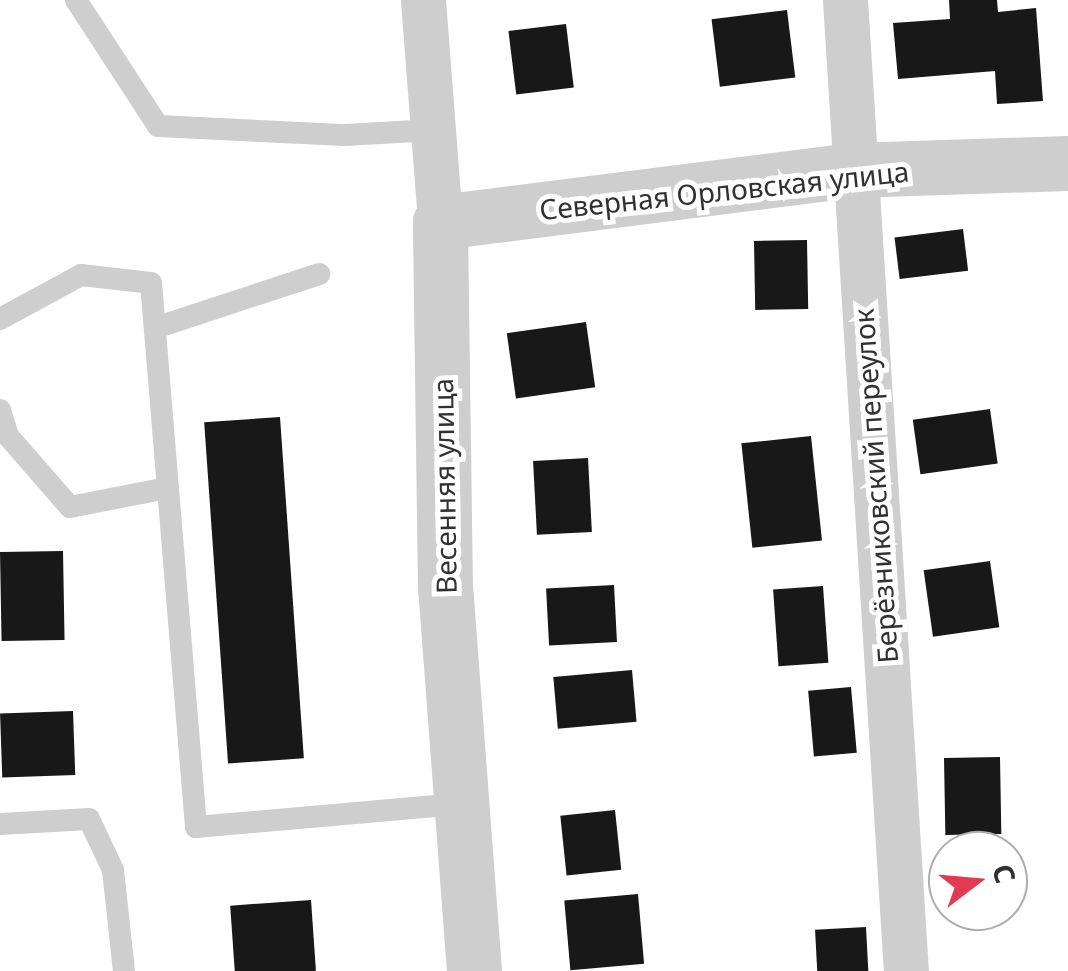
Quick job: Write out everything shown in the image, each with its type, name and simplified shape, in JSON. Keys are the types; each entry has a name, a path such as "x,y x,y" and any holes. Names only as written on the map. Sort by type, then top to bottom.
{"street":[{"name":"Весенняя улица","path":"422,0 440,222 445,588 474,971"},
{"name":"Берёзниковский переулок","path":"844,0 906,971"},
{"name":"Северная Орловская улица","path":"440,222 854,170 1068,163"}],"lane":[{"path":"76,0 158,126 345,135 433,130"},
{"path":"155,328 319,274"},
{"path":"0,319 81,276 151,282 196,827 461,804"},
{"path":"0,410 8,436 70,507 167,488"},
{"path":"0,824 89,820 113,870 124,971"}],"building":[{"path":"949,0 997,0 998,12 1036,8 1043,101 997,104 995,71 898,79 893,23 950,19"},
{"path":"787,10 795,77 720,87 712,19"},
{"path":"566,24 574,88 516,95 508,31"},
{"path":"963,229 968,271 900,279 895,237"},
{"path":"807,240 808,309 755,310 754,241"},
{"path":"586,322 595,387 516,398 507,333"},
{"path":"990,409 998,463 920,474 913,420"},
{"path":"280,417 304,758 228,763 204,422"},
{"path":"811,436 822,540 752,548 741,443"},
{"path":"588,458 592,532 537,535 533,461"},
{"path":"63,551 65,640 2,641 0,552"},
{"path":"990,561 999,627 933,637 924,570"},
{"path":"614,585 617,642 549,645 546,589"},
{"path":"823,586 828,663 778,666 773,589"},
{"path":"632,670 637,722 558,729 553,677"},
{"path":"851,687 857,753 814,756 808,691"},
{"path":"73,711 75,775 2,778 0,714"},
{"path":"1000,757 1001,831 945,831 944,758"},
{"path":"615,810 621,870 567,875 560,816"},
{"path":"638,894 644,964 570,970 564,900"},
{"path":"311,900 316,971 235,971 230,906"},
{"path":"866,927 868,971 817,971 815,930"}]}
